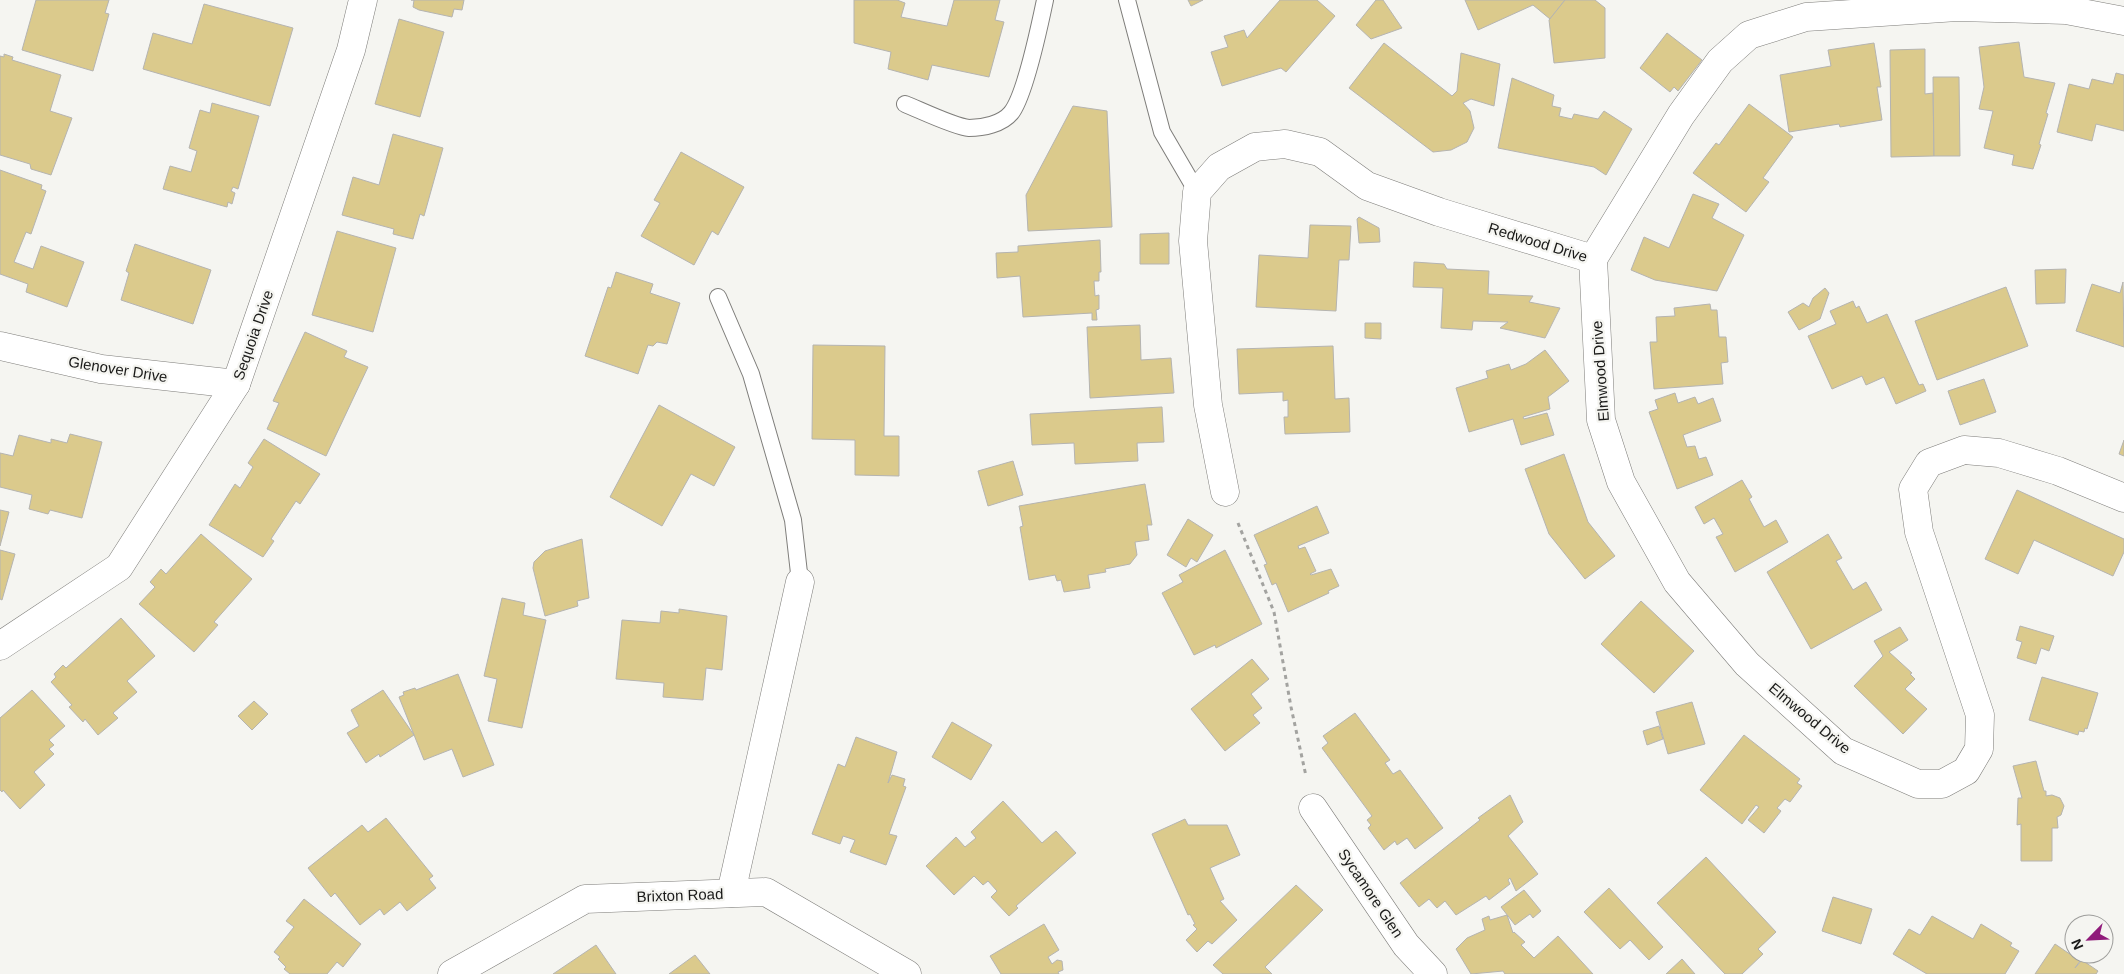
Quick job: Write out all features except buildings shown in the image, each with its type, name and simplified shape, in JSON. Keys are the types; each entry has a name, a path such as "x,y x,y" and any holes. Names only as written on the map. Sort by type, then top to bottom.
{"street":[{"name":"Sequoia Drive","path":"0,646 120,567 236,384 350,50 363,0"},
{"name":"Redwood Drive","path":"1197,192 1218,167 1255,147 1285,144 1320,152 1367,186 1439,212 1593,259 1681,115 1720,61 1749,35 1806,18 1957,7 2066,10 2124,21"},
{"path":"1197,192 1193,241 1208,405 1225,492"},
{"name":"Elmwood Drive","path":"1593,259 1602,420 1621,482 1676,582 1747,664 1844,751 1910,781 1918,784 1942,784 1966,771 1979,749 1980,714 1919,532 1913,489 1929,463 1964,450 1999,453 2058,471 2124,498"},
{"name":"Glenover Drive","path":"0,346 101,369 236,384"},
{"path":"731,893 800,582"},
{"name":"Sycamore Glen","path":"1313,808 1406,945 1433,974"},
{"name":"Brixton Road","path":"452,974 584,899 766,892 907,974"}],"lane":[{"path":"905,104 967,128 990,126 1011,113 1019,97 1038,36 1045,0"},
{"path":"1127,0 1162,132 1197,192"},
{"path":"718,297 751,374 793,520 800,582"}],"path":[{"path":"1225,492 1274,612 1291,707 1313,808"}]}
